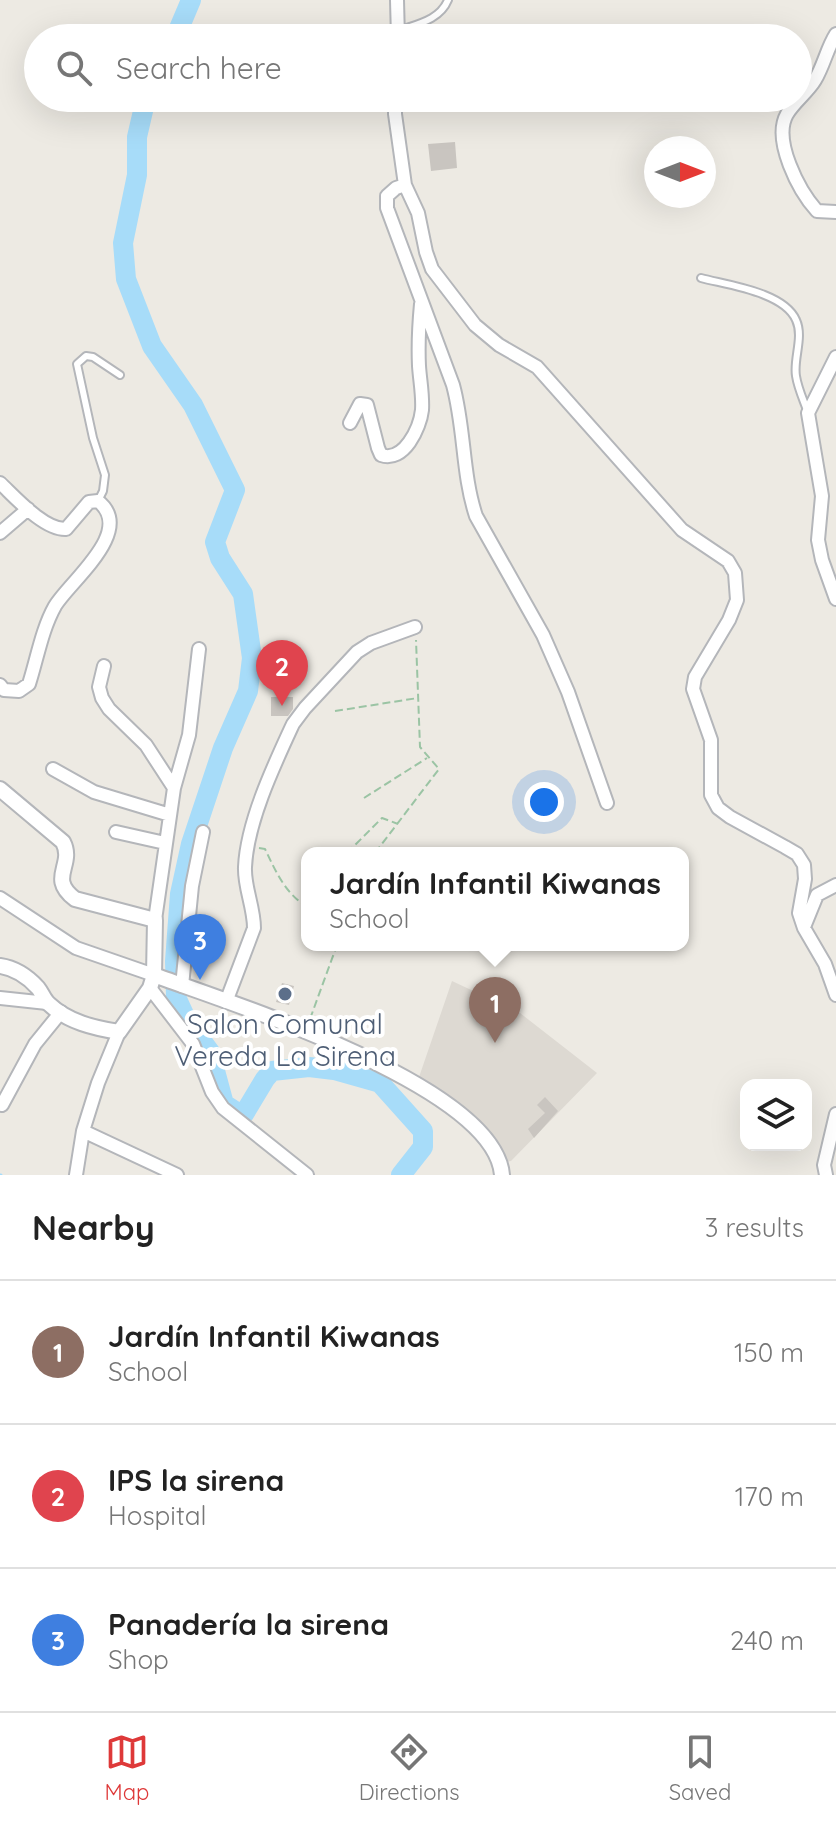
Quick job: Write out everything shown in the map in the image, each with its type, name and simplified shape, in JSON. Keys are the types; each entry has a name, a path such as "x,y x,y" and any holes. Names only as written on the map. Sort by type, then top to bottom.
{"street":[{"path":"397,0 398,24"},
{"path":"812,84 836,34"},
{"path":"395,112 405,185 418,213 432,269 475,325 499,345 546,375 682,530 728,561 735,573 737,600 729,620 695,677 693,689 711,740 711,795 718,808 797,854 804,865 805,879 799,913 825,964 836,995"},
{"path":"789,112 781,130 784,146 805,199 817,211 836,212"},
{"path":"405,185 387,196 387,208 460,409 468,489 476,516 543,635 568,692 607,803"},
{"path":"350,423 360,404 367,405 378,448 381,455 387,457 402,450 411,439 422,413 418,344 421,301"},
{"path":"836,357 808,413 822,496 818,540 836,599"},
{"path":"0,483 56,530 66,529 89,502 98,501 109,515 106,539 100,554 54,608 29,684 19,691 4,690 0,685"},
{"path":"0,533 28,509"},
{"path":"226,1002 254,928 244,870 247,846 293,724 357,652 371,643 415,627"},
{"path":"199,649 189,735 174,788 155,920 156,981 193,1044 212,1092 223,1108 307,1175"},
{"path":"104,666 99,687 102,698 109,709 146,745 174,788"},
{"path":"53,769 94,792 170,815"},
{"path":"0,789 63,842 67,855 61,881 64,891 75,899 155,920"},
{"path":"116,832 165,843"},
{"path":"185,987 192,886 203,832"},
{"path":"804,928 817,895 836,885"},
{"path":"0,898 76,948 156,981 185,987 306,1032 390,1069 425,1088 479,1129 492,1145 502,1169"},
{"path":"0,966 22,974 38,988 47,1003 61,1012 88,1026 119,1032"},
{"path":"76,1175 83,1131 119,1032 156,981"},
{"path":"0,998 47,1003"},
{"path":"2,1105 35,1044 61,1012"},
{"path":"826,1175 824,1165 836,1114"},
{"path":"83,1131 177,1175"}],"lane":[{"path":"420,24 445,9 448,0"},
{"path":"701,278 764,294 782,304 796,319 796,376 808,413"},
{"path":"98,501 105,475 93,438 77,364 86,356 93,357 120,375"}],"path":[{"path":"380,847 439,769 420,747 415,627"},
{"path":"335,711 419,698"},
{"path":"364,798 428,757"},
{"path":"353,847 382,818 398,824"},
{"path":"265,849 280,882 301,903"},
{"path":"306,1032 335,951"}],"shaded area":[{"path":"452,981 520,1013 597,1073 511,1161 501,1163 492,1145 417,1083"}],"building":[{"path":"455,142 457,168 431,171 428,144"},
{"path":"271,697 293,697 293,709 288,716 271,716"},
{"name":"Salon Comunal Vereda La Sirena","path":"282,983 294,986 289,1005 276,1002"},
{"path":"545,1097 558,1111 534,1138 528,1129 545,1113 537,1105"}],"waterway":[{"path":"181,24 191,0"},
{"path":"143,112 137,137 137,175 123,243 126,279 152,346 193,405 235,490 215,542 220,558 243,594 252,658 248,691 223,748 191,844 180,894 176,997 187,1021 210,1052 224,1104 241,1115 272,1071 309,1067 334,1070 380,1083 423,1131 423,1147 401,1175"}],"place":[{"name":"IPS la sirena","path":"282,706"},
{"name":"Panadería la sirena","path":"200,980"},
{"name":"Salon Comunal Vereda La Sirena","path":"285,994"},
{"name":"Jardín Infantil Kiwanas","path":"495,1043"}]}
